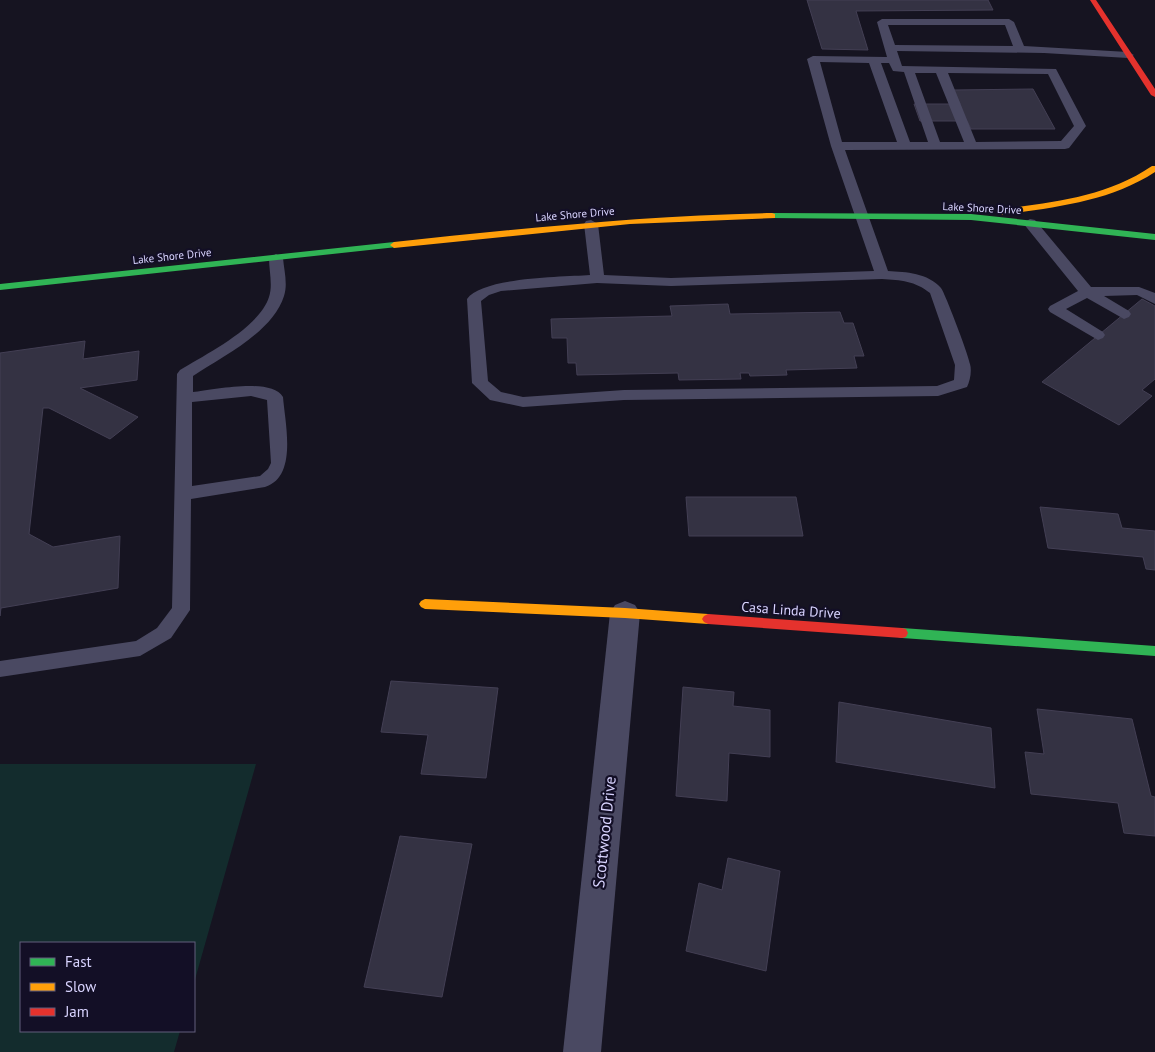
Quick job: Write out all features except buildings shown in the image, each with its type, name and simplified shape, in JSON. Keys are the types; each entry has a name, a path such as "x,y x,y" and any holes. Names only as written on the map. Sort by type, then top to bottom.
{"main road":[{"path":"1093,0 1155,95"},
{"path":"971,217 1113,191 1136,182 1155,168"},
{"name":"Lake Shore Drive","path":"0,287 591,224 710,216 971,217 1155,237"},
{"path":"1096,230 1147,249"},
{"name":"Casa Linda Drive","path":"425,604 625,613 1155,650"}],"street":[{"name":"Scottwood Drive","path":"582,1052 625,613"}],"lane":[{"path":"1020,50 1009,22 882,22 897,69 1052,71"},
{"path":"882,275 837,146 813,59 874,60 892,54 1020,50 1128,55"},
{"path":"837,146 1065,145 1080,126 1052,71 1044,50"},
{"path":"874,60 904,146"},
{"path":"925,70 953,145"},
{"path":"925,70 953,145"},
{"path":"1030,223 1087,292 1124,314"},
{"path":"591,224 597,279"},
{"path":"0,669 140,648 164,633 181,610 185,374 255,328 270,312 277,296 276,258"},
{"path":"882,275 907,276 925,282 936,291 963,365 961,383 938,391 624,396 523,402 496,396 480,383 474,299 484,292 499,287 597,279 671,282 882,275"},
{"path":"1098,335 1055,309 1087,292 1139,290 1155,299"},
{"path":"183,494 265,480 274,473 279,463 275,398 265,392 251,391 184,398"}],"green space":[{"path":"0,764 256,764 195,979 195,942 20,942 20,1032 180,1032 174,1052 0,1052"}],"traffic: fast":[{"path":"772,216 971,217 1155,237"},
{"path":"0,287 394,245"},
{"path":"902,633 1155,651"}],"traffic: slow":[{"path":"1002,212 1062,203 1102,194 1121,188 1155,168"},
{"path":"394,245 630,222 772,216"},
{"path":"425,604 625,613 708,619"}],"traffic: jam":[{"path":"1093,0 1155,95"},
{"path":"708,619 902,633"}]}
